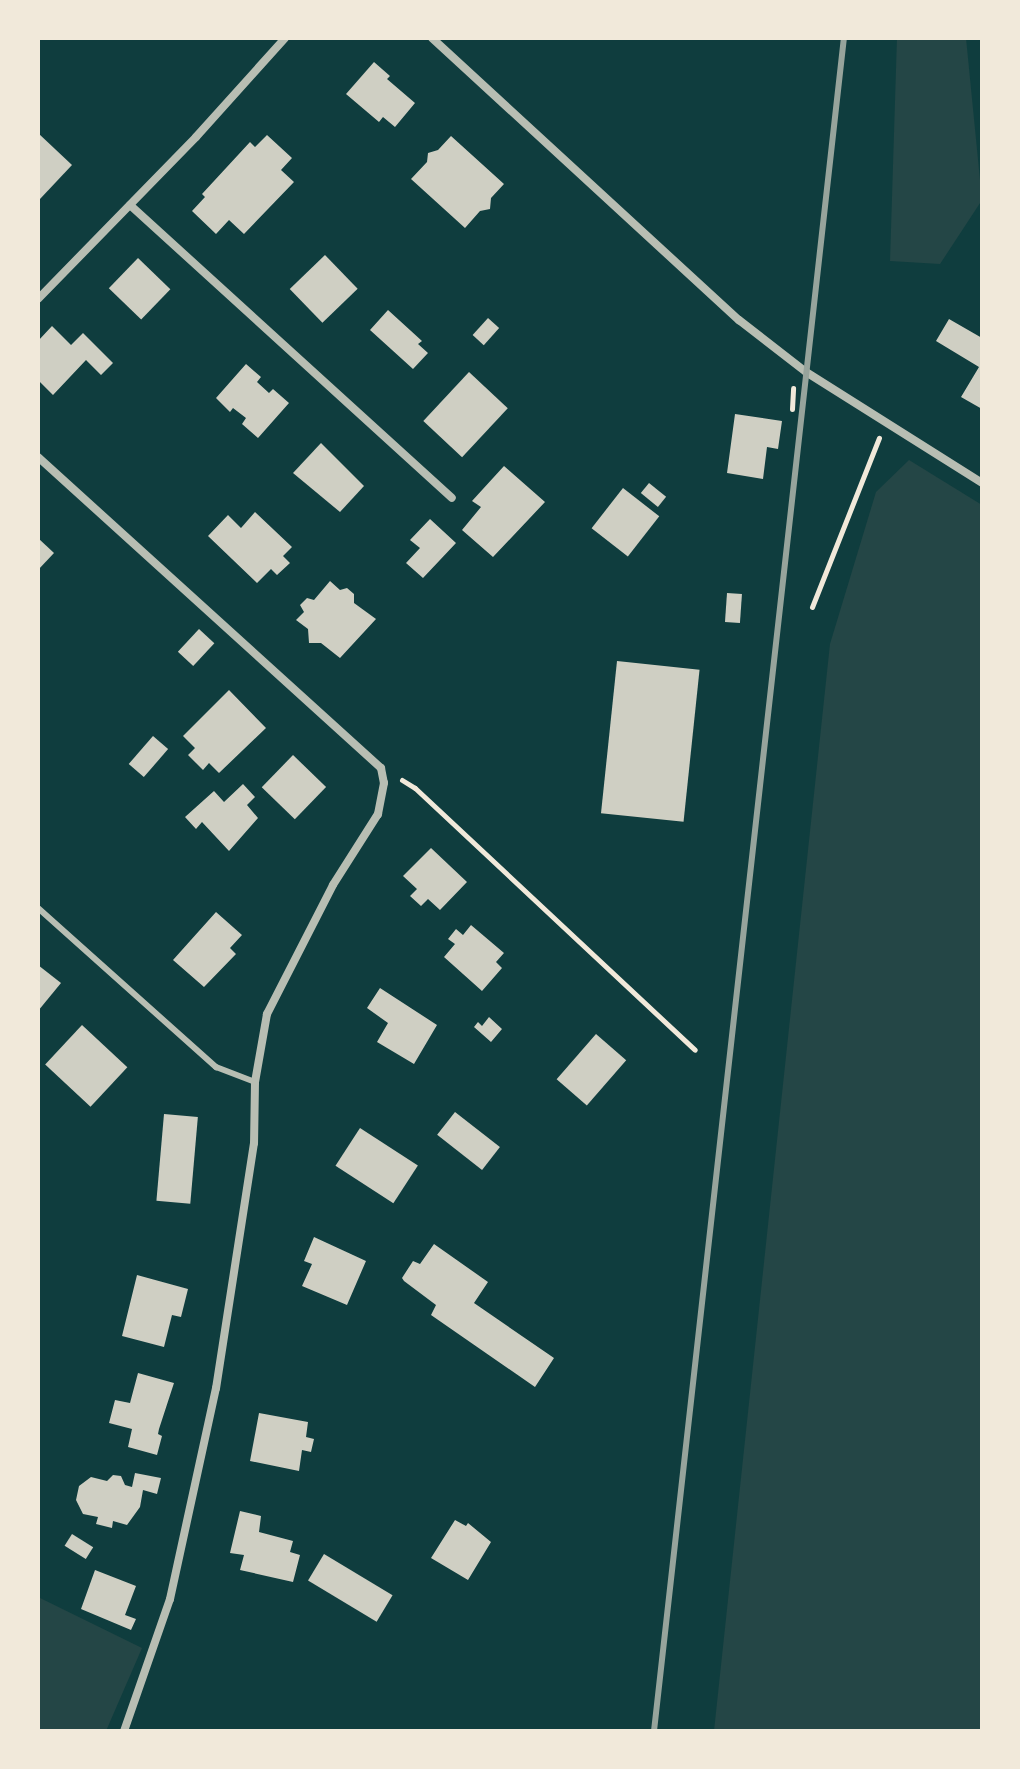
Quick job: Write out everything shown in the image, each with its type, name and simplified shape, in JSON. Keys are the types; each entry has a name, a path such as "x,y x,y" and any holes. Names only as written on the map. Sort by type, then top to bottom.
{"street":[{"path":"38,299 285,38"},
{"path":"432,38 739,320 806,372 982,483"},
{"path":"130,205 452,498"},
{"path":"38,457 381,768 384,783 378,814 333,885 267,1014 255,1082 254,1143 216,1388 170,1599 124,1731"}],"lane":[{"path":"38,908 216,1067 255,1082"}],"path":[{"path":"812,607 886,422"},
{"path":"381,768 415,788 695,1050"}],"shaded area":[{"path":"897,38 966,38 982,200 940,264 890,261"},
{"path":"909,460 982,505 982,1731 714,1731 830,644 876,492"},
{"path":"38,1597 142,1648 106,1731 38,1731"}],"building":[{"path":"374,62 390,76 387,79 415,103 395,127 383,117 379,122 346,94"},
{"path":"38,133 72,165 40,199 38,197"},
{"path":"267,135 292,158 281,170 294,182 244,234 229,220 216,234 192,211 205,197 202,194 250,142 255,147"},
{"path":"451,136 504,184 491,198 490,209 480,211 465,228 411,179 427,162 428,153 438,150"},
{"path":"325,255 358,289 322,323 290,289"},
{"path":"138,258 170,289 141,319 109,288"},
{"path":"388,310 422,341 418,344 428,353 413,369 370,330"},
{"path":"488,318 499,328 484,345 473,335"},
{"path":"949,319 982,338 982,409 961,397 979,367 936,341"},
{"path":"52,326 71,345 83,333 113,363 101,375 86,360 53,395 38,380 38,341"},
{"path":"246,364 261,377 257,382 269,393 273,389 289,403 258,438 242,424 246,418 233,408 230,412 216,398"},
{"path":"469,372 508,408 462,457 423,421"},
{"path":"735,414 782,421 778,449 767,447 763,479 727,473"},
{"path":"321,443 364,486 340,512 293,473"},
{"path":"504,466 545,502 493,557 462,530 481,507 472,501"},
{"path":"649,483 666,497 658,507 641,493"},
{"path":"623,488 659,516 628,557 592,528"},
{"path":"255,512 292,547 283,556 290,563 277,575 271,569 257,583 208,536 228,515 241,528"},
{"path":"430,519 456,543 423,578 406,563 420,548 410,540"},
{"path":"38,538 54,553 38,570"},
{"path":"330,581 340,590 347,588 354,594 354,603 376,619 340,658 321,643 309,643 308,629 296,620 304,612 300,605 307,598 314,600"},
{"path":"727,593 742,594 740,623 725,622"},
{"path":"199,629 214,643 193,666 178,652"},
{"path":"617,661 700,670 684,822 601,813"},
{"path":"229,690 266,728 219,773 209,763 203,770 188,755 195,748 183,736"},
{"path":"153,736 168,749 144,777 129,764"},
{"path":"293,755 326,787 295,819 262,787"},
{"path":"243,784 255,797 247,805 258,818 229,851 202,822 196,829 185,817 214,791 224,802"},
{"path":"431,848 467,882 440,910 428,899 421,906 410,896 417,889 403,876"},
{"path":"216,912 242,935 230,948 236,954 204,987 173,960"},
{"path":"471,925 504,953 496,962 502,968 482,991 444,957 455,944 448,939 456,929 463,935"},
{"path":"38,965 61,983 38,1011"},
{"path":"380,988 437,1025 414,1064 377,1042 388,1023 367,1008"},
{"path":"489,1017 502,1029 491,1042 474,1027 478,1022 482,1026"},
{"path":"82,1025 127,1067 91,1107 45,1064"},
{"path":"596,1034 626,1060 587,1106 557,1079"},
{"path":"455,1112 500,1147 482,1170 437,1135"},
{"path":"164,1114 198,1117 190,1204 156,1201"},
{"path":"360,1128 418,1166 393,1203 335,1166"},
{"path":"314,1237 366,1261 347,1305 302,1286 312,1264 304,1261"},
{"path":"434,1244 488,1282 474,1303 554,1358 535,1387 431,1315 436,1305 404,1281 402,1278 413,1261 420,1264"},
{"path":"137,1275 188,1289 181,1317 172,1315 164,1347 122,1336"},
{"path":"138,1373 174,1383 159,1429 158,1434 162,1436 157,1455 128,1447 132,1429 109,1423 115,1400 130,1403"},
{"path":"259,1413 308,1422 306,1437 314,1439 311,1452 302,1450 299,1471 250,1461"},
{"path":"135,1473 161,1478 157,1494 143,1490 140,1507 127,1525 113,1521 112,1528 96,1524 98,1517 83,1514 76,1500 79,1486 91,1477 107,1481 113,1475 121,1476 125,1485 132,1487"},
{"path":"240,1511 261,1516 259,1532 293,1541 290,1552 300,1555 293,1582 240,1570 244,1555 230,1553"},
{"path":"455,1520 466,1526 468,1523 491,1542 468,1580 431,1558"},
{"path":"72,1534 93,1547 86,1559 65,1546"},
{"path":"324,1554 393,1595 377,1622 308,1581"},
{"path":"95,1570 136,1586 125,1615 136,1619 131,1630 81,1609"}],"railway":[{"path":"654,1731 844,38"}]}
